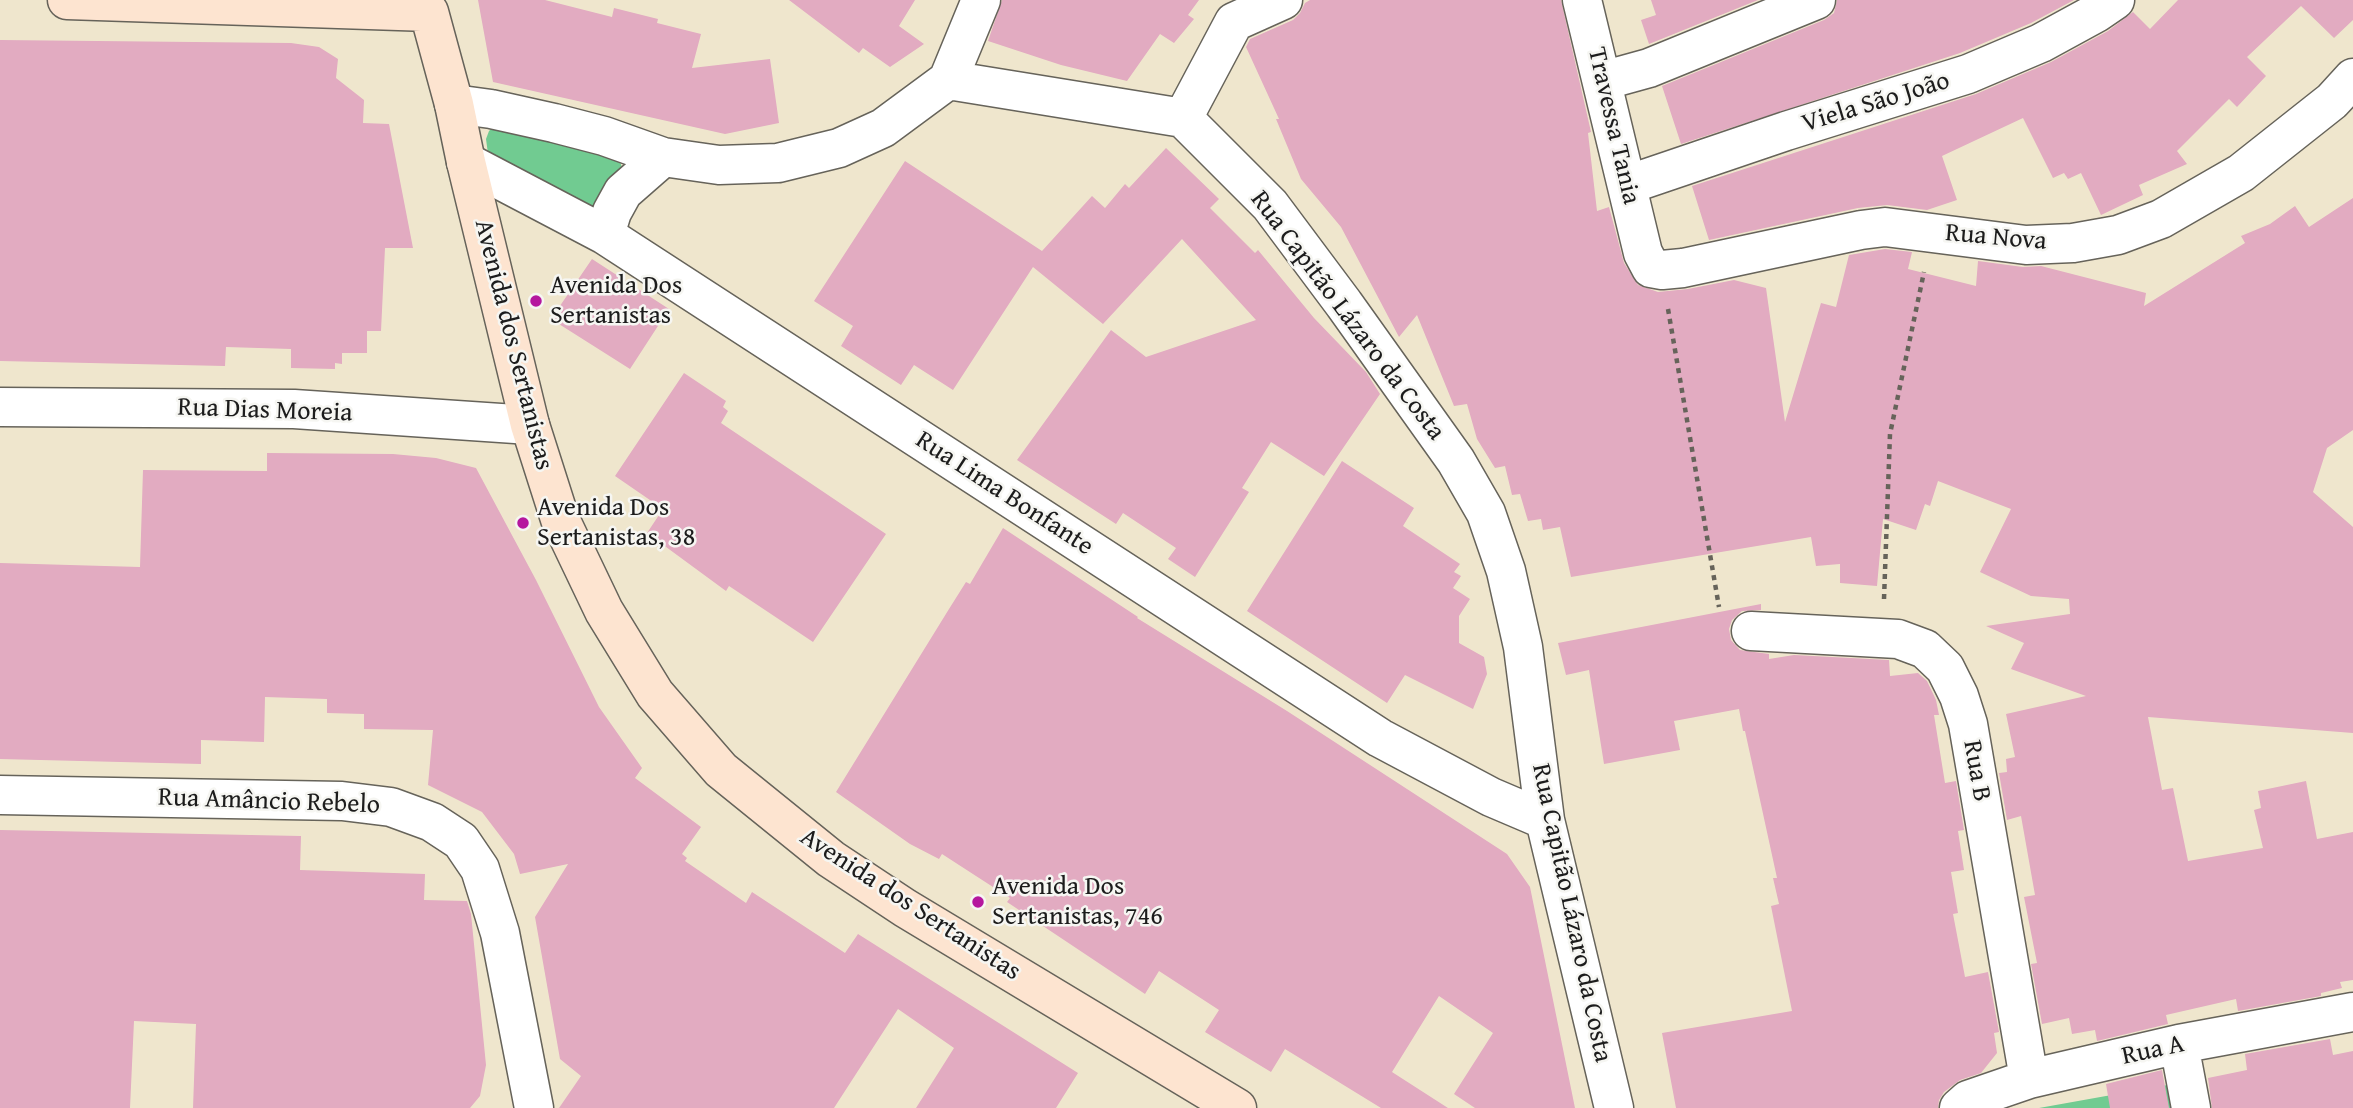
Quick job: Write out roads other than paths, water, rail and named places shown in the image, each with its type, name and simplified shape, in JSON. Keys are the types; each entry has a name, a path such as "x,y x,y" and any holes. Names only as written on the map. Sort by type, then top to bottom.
{"main road":[{"name":"Avenida dos Sertanistas","path":"67,0 429,12 454,104 530,425 560,519 604,611 654,694 721,770 831,859 905,908 1237,1108"}],"street":[{"path":"454,104 554,123 604,136 663,157 719,165 778,163 839,148 883,128 948,80 981,0"},
{"path":"948,80 1183,118 1228,11 1283,0"},
{"name":"Travessa Tania","path":"1582,0 1627,185 1652,262"},
{"path":"1602,81 1649,68 1816,0"},
{"name":"Viela São João","path":"1627,185 1786,131 1968,74 2041,43 2115,0"},
{"name":"Rua Nova","path":"1652,262 1683,268 1885,227 2026,245 2073,243 2118,235 2161,219 2241,173 2332,101 2353,78"},
{"name":"Rua Capitão Lázaro da Costa","path":"1183,118 1227,160 1278,216 1345,304 1456,461 1486,513 1506,571 1522,647 1545,820 1614,1108"},
{"path":"605,235 612,212 623,192 663,157"},
{"name":"Rua Lima Bonfante","path":"466,162 605,235 1380,737 1491,797 1545,820"},
{"name":"Rua Dias Moreia","path":"0,407 294,408 530,425"},
{"name":"Rua B","path":"1751,631 1898,639 1926,649 1945,668 1959,696 1968,724 2029,1079"},
{"name":"Rua Amâncio Rebelo","path":"0,794 342,801 391,807 432,822 461,841 480,869 500,933 534,1108"},
{"name":"Rua A","path":"1959,1108 1968,1100 2029,1079 2179,1044 2353,1012"},
{"path":"2179,1044 2191,1108"}],"place":[{"name":"Avenida Dos Sertanistas","path":"536,301"},
{"name":"Avenida Dos Sertanistas, 38","path":"523,523"},
{"name":"Avenida Dos Sertanistas, 746","path":"978,902"}]}
